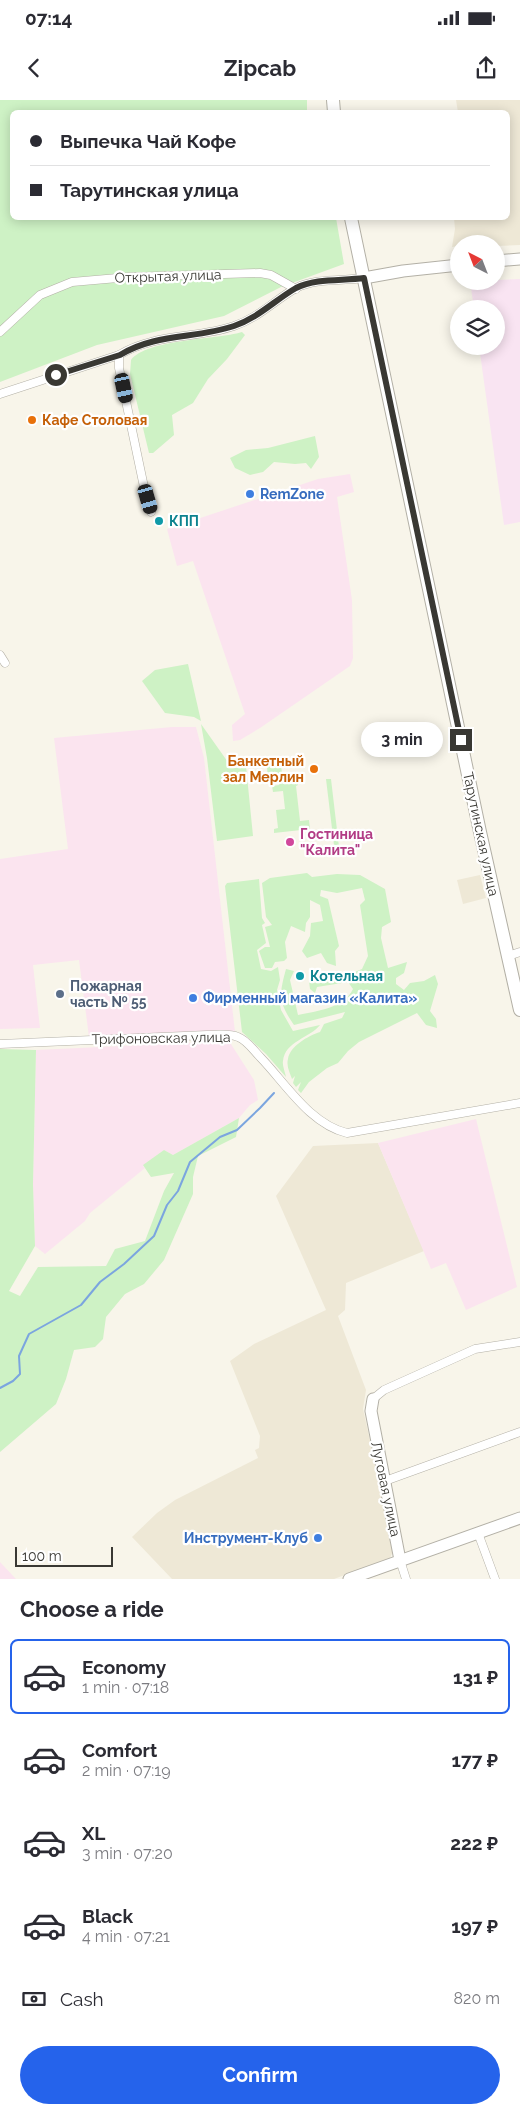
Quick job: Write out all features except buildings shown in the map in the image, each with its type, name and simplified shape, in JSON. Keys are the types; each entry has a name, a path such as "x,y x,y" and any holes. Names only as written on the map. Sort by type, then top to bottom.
{"main road":[{"name":"Тарутинская улица","path":"352,220 480,832 514,954 520,1010"}],"street":[{"path":"505,260 520,259"},
{"path":"0,394 120,355 128,350 168,336 204,334 235,326 268,309 296,289 310,283 364,278 403,270 450,266"},
{"name":"Открытая улица","path":"0,332 40,295 72,282 129,277 260,273 271,275 296,289"},
{"path":"120,355 119,368 151,512"},
{"path":"0,655 5,664"},
{"name":"Трифоновская улица","path":"0,1044 207,1035 239,1037 313,1115 335,1130 347,1132 520,1102"},
{"path":"373,1399 384,1390 475,1349 520,1342"},
{"name":"Луговая улица","path":"373,1399 371,1411 400,1560 406,1579"},
{"path":"385,1481 520,1432"},
{"path":"349,1579 520,1518"},
{"path":"478,1533 495,1579"}],"shaded area":[{"path":"456,100 520,100 520,245 505,246 505,235 454,235 454,220 510,220 510,110 458,110"},
{"path":"520,279 520,522 504,525 480,355 505,355 505,300 473,300 471,290 505,290 505,280"},
{"path":"350,474 354,492 337,497 352,600 353,658 350,666 260,728 240,740 233,741 232,725 245,714 193,561 177,566 167,529 318,479"},
{"path":"172,727 196,727 204,758 235,1032 89,1037 79,960 33,965 40,1028 0,1029 0,859 68,849 54,738"},
{"path":"480,875 486,898 463,904 457,880"},
{"path":"229,1041 254,1080 258,1100 250,1105 239,1118 173,1155 164,1150 143,1166 145,1168 90,1213 85,1221 45,1254 35,1246 33,1184 36,1050"},
{"path":"476,1119 517,1287 466,1310 446,1263 431,1269 378,1143"},
{"path":"378,1143 424,1251 346,1283 345,1310 338,1316 366,1390 363,1409 394,1549 390,1558 334,1579 172,1579 132,1537 157,1513 175,1500 258,1458 255,1450 259,1448 260,1436 230,1361 254,1344 326,1310 276,1196 313,1146"},
{"path":"0,1562 16,1579 0,1579"}],"green space":[{"path":"0,100 307,100 307,110 10,110 10,220 336,220 344,264 281,287 224,316 97,345 0,382"},
{"path":"242,332 245,335 227,359 208,379 193,403 172,415 174,435 153,453 149,453 130,374 131,360 139,353 166,344"},
{"path":"315,436 319,457 311,469 306,463 274,462 263,472 250,475 235,468 230,458 246,450 268,448"},
{"path":"188,664 201,721 194,717 165,713 142,681 155,670"},
{"path":"201,724 230,765 236,768 246,766 253,836 217,841"},
{"path":"283,761 284,765 281,765 283,782 298,781 296,786 300,821 309,820 310,829 274,833 274,829 278,828 276,810 285,809 283,791 273,792 272,786 279,785 278,778 268,779 267,767 270,762"},
{"path":"326,779 331,779 339,847 336,852 322,854 322,846 334,845"},
{"path":"307,873 312,877 337,874 360,875 385,889 391,922 382,927 381,938 388,968 407,962 404,973 396,978 396,984 404,990 410,983 424,981 435,975 438,984 430,1011 436,1019 437,1028 426,1025 417,1013 359,1042 338,1063 327,1068 309,1082 301,1093 298,1090 301,1082 296,1087 293,1083 295,1076 292,1079 288,1069 289,1054 300,1042 320,1032 324,1024 342,1018 345,1012 294,1025 285,1010 281,998 286,969 294,971 290,980 298,1015 337,1005 353,989 348,982 317,987 315,993 310,989 309,981 338,976 340,978 362,969 368,956 360,905 365,900 362,888 337,893 321,890 320,896 328,899 339,946 335,951 336,966 327,963 321,953 307,958 302,951 310,936 311,923 323,921 320,905 310,900 310,917 306,923 305,932 291,926 285,942 287,958 284,961 275,962 272,968 265,968 259,951 265,947 270,947 265,927 272,925 266,917 262,883 270,878"},
{"path":"259,879 262,918 265,923 262,925 266,943 257,950 261,969 271,971 278,967 280,980 277,990 281,1010 293,1031 320,1025 288,1049 283,1063 286,1077 266,1054 242,1032 225,886 227,883"},
{"path":"0,1049 36,1050 33,1184 35,1246 9,1291 20,1296 38,1267 106,1266 115,1249 145,1241 164,1191 174,1173 151,1177 143,1165 164,1150 173,1155 239,1118 236,1137 198,1156 193,1177 193,1194 164,1260 144,1284 125,1294 106,1317 103,1339 95,1347 74,1350 66,1379 56,1404 0,1452"}],"waterway":[{"path":"0,1388 13,1381 20,1374 19,1356 29,1334 81,1305 100,1282 124,1264 154,1236 167,1205 178,1191 190,1162 220,1137 237,1130 274,1093"}],"place":[{"name":"Кафе Столовая","path":"32,420"},
{"name":"RemZone","path":"250,494"},
{"name":"КПП","path":"159,521"},
{"name":"Банкетный зал Мерлин","path":"314,769"},
{"name":"Гостиница \"Калита\"","path":"290,842"},
{"name":"Котельная","path":"300,976"},
{"name":"Пожарная часть № 55","path":"60,994"},
{"name":"Фирменный магазин «Калита»","path":"193,998"},
{"name":"Инструмент-Клуб","path":"318,1538"}],"route":[{"path":"56,375 120,355 128,350 168,336 204,334 235,326 268,309 296,289 310,283 364,278 461,740"}]}
